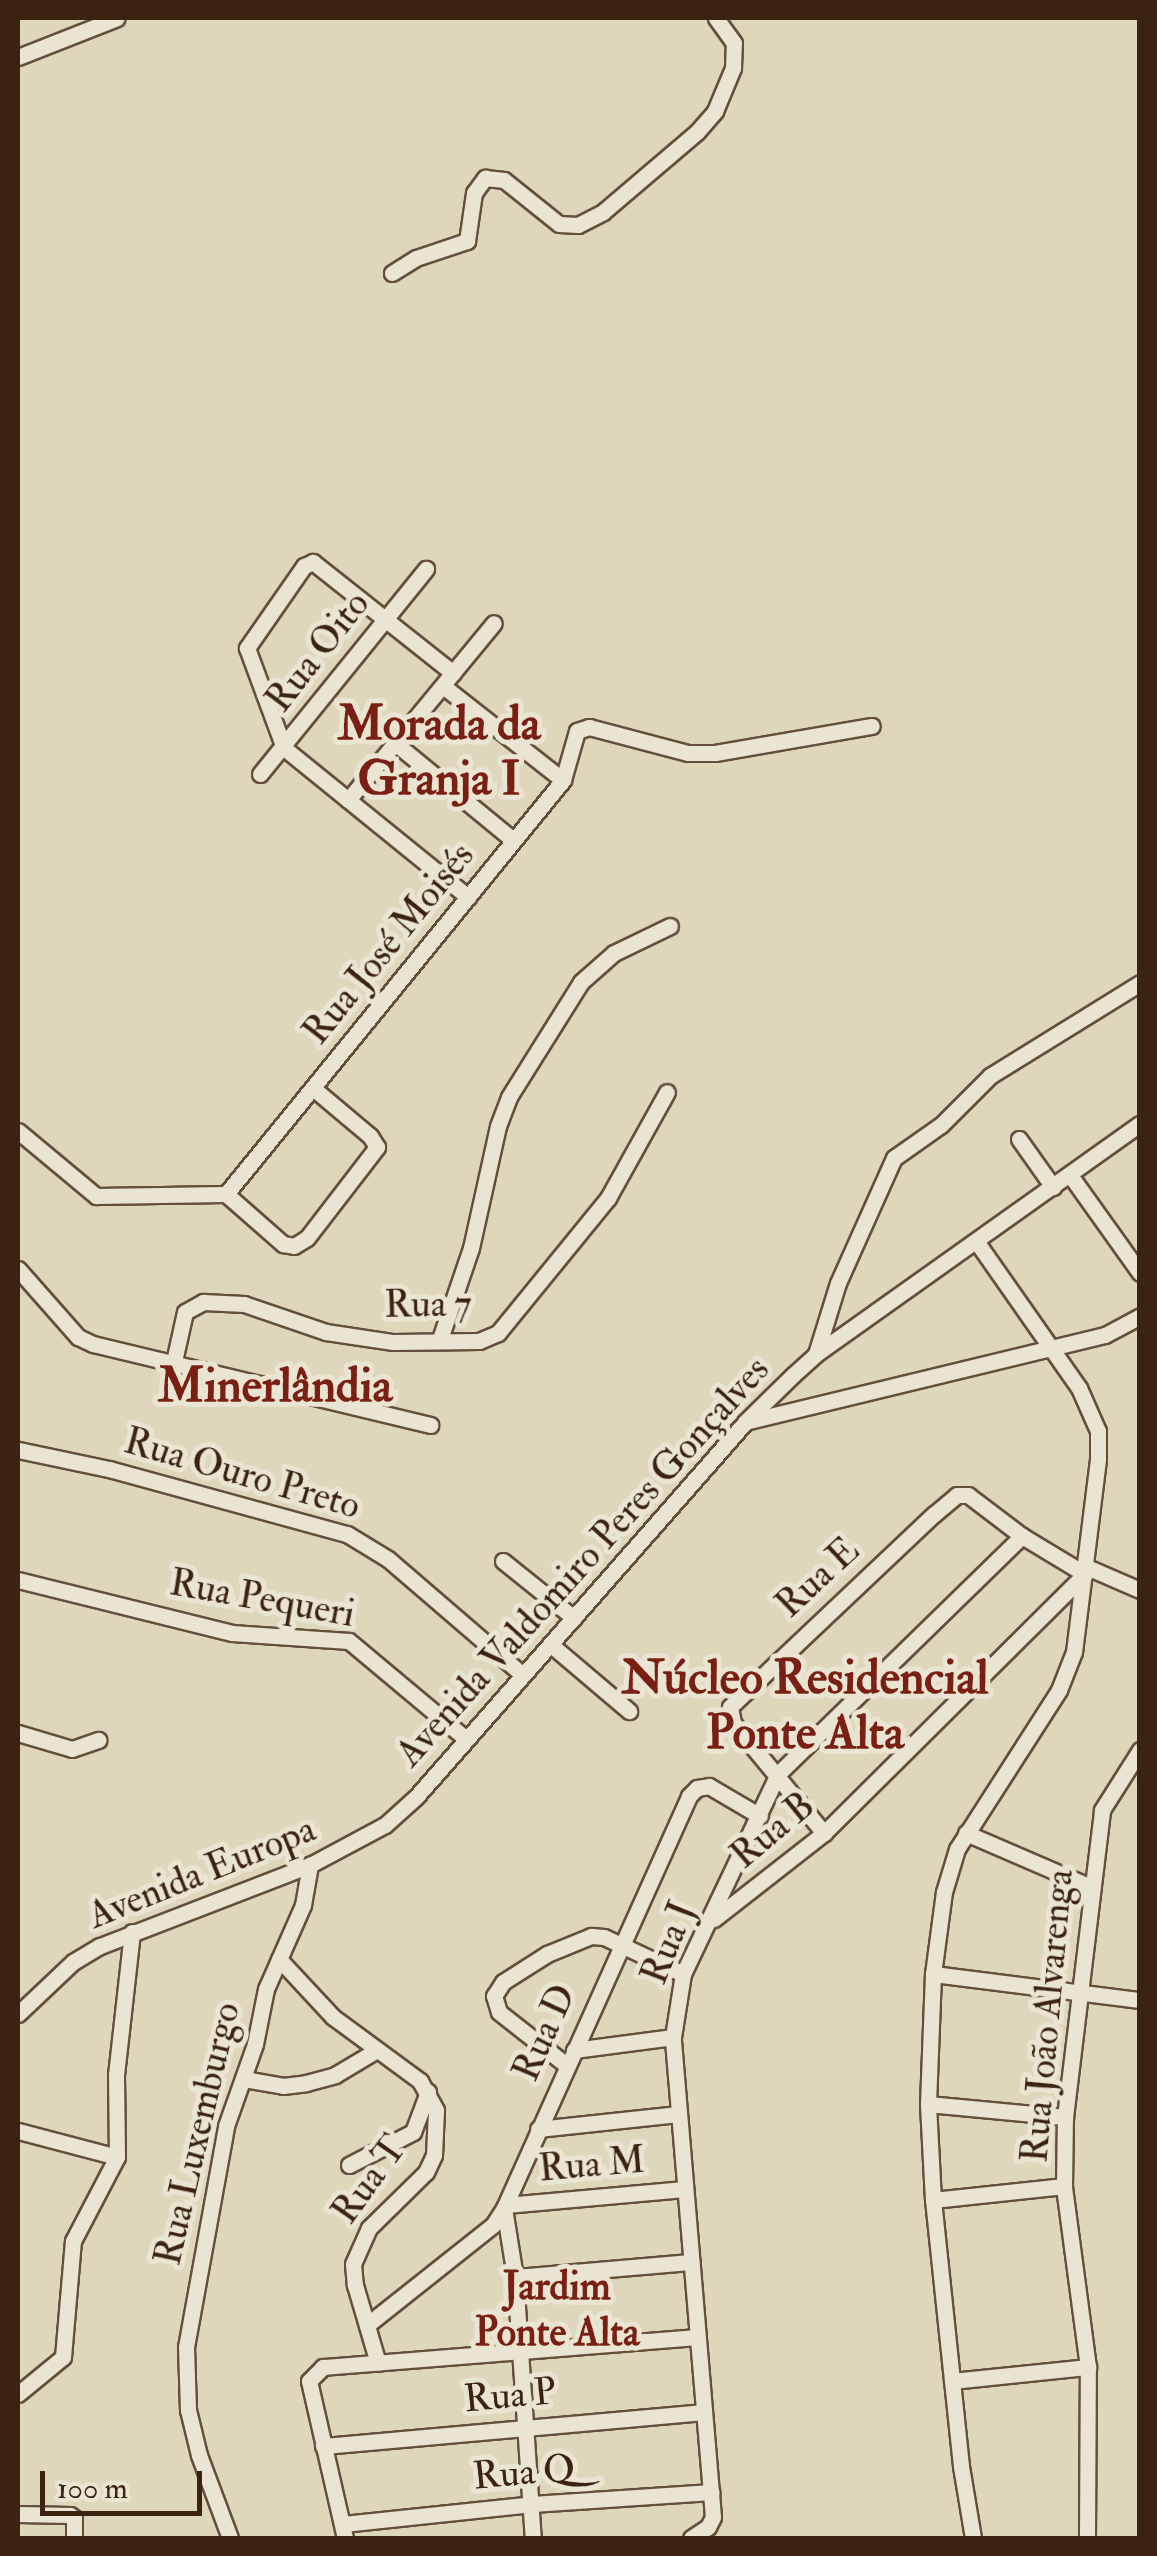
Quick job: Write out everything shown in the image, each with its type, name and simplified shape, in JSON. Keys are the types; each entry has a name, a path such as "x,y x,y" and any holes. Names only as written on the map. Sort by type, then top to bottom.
{"street":[{"path":"18,57 116,18"},
{"path":"392,273 416,258 467,241 474,193 485,178 504,180 559,224 578,225 602,212 715,111 733,68 734,44 716,18"},
{"path":"468,897 284,748 247,648 304,566 314,562 388,617 448,680 563,780"},
{"name":"Rua Oito","path":"260,774 426,569"},
{"path":"348,800 494,623"},
{"name":"Rua José Moisés","path":"226,1194 563,780 573,736 589,727 688,753 715,753 872,726"},
{"path":"395,743 513,840"},
{"path":"440,1339 471,1248 498,1126 509,1097 581,982 614,953 670,926"},
{"path":"816,1354 838,1283 894,1158 940,1125 990,1076 1140,983"},
{"path":"18,1131 96,1196 226,1194 283,1244 294,1246 307,1238 377,1147 370,1136 314,1088"},
{"name":"Rua 7","path":"173,1366 185,1312 203,1302 244,1304 326,1332 362,1338 479,1341 508,1326 608,1198 667,1092"},
{"name":"Avenida Valdomiro Peres Gonçalves","path":"416,1797 745,1422 816,1354 1140,1124"},
{"path":"1018,1138 1053,1187"},
{"path":"1070,1175 1140,1273"},
{"path":"974,2538 952,2381 934,2200 928,2104 932,1974 951,1862 1060,1690 1074,1652 1086,1571 1098,1430 1079,1388 976,1241"},
{"path":"21,1279 85,1341 173,1366 430,1425"},
{"path":"745,1422 1106,1334 1140,1316"},
{"path":"773,1395 784,1411"},
{"name":"Rua Ouro Preto","path":"18,1450 110,1469 347,1534 388,1559 523,1674"},
{"name":"Rua E","path":"824,1832 733,1724 733,1703 957,1495 975,1498 1022,1536 1086,1571 1140,1590"},
{"name":"Rua J","path":"691,2538 708,2528 712,2492 702,2412 673,2037 683,1974 778,1774 1022,1536"},
{"path":"503,1561 574,1618"},
{"name":"Rua B","path":"711,1921 824,1832 1086,1571"},
{"name":"Rua Pequeri","path":"18,1580 232,1633 349,1641 466,1740"},
{"path":"550,1644 629,1711"},
{"path":"18,1733 72,1749 98,1740"},
{"name":"Rua João Alvarenga","path":"1088,2538 1088,2367 1064,2186 1065,2116 1102,1810 1140,1750"},
{"name":"Rua D","path":"367,2326 493,2224 505,2207 619,1944 684,1804 696,1788 715,1789 760,1816"},
{"name":"Avenida Europa","path":"18,2014 72,1962 132,1932 310,1865 368,1837 416,1797"},
{"path":"966,1833 1091,1887"},
{"name":"Rua Luxemburgo","path":"230,2538 198,2455 188,2410 186,2347 221,2148 244,2079 266,1989 303,1906 310,1865"},
{"path":"18,2394 25,2381 63,2357 73,2241 117,2157 117,2061 132,1932"},
{"path":"673,2037 570,2057 499,2012 494,2002 497,1990 528,1964 577,1940 604,1937 683,1974"},
{"name":"Rua T","path":"279,1960 333,2017 410,2072 428,2092 438,2127 434,2156 415,2187 369,2228 354,2264 378,2364"},
{"path":"932,1974 1077,1996 1140,2000"},
{"path":"244,2079 283,2086 306,2083 335,2075 376,2050"},
{"name":"Rua T","path":"349,2165 413,2132 428,2092"},
{"path":"928,2104 1065,2116"},
{"path":"538,2129 678,2114"},
{"path":"18,2130 117,2157"},
{"path":"934,2200 1064,2186"},
{"name":"Rua M","path":"505,2207 684,2189"},
{"path":"505,2207 515,2277 533,2538"},
{"path":"515,2277 691,2262"},
{"path":"344,2531 309,2381 323,2368 696,2336"},
{"path":"952,2381 1088,2367"},
{"name":"Rua P","path":"323,2446 702,2412"},
{"name":"Rua Q","path":"344,2531 532,2504 712,2492"},
{"path":"18,2514 70,2515 74,2518 74,2538"}],"district":[{"name":"Morada da Granja I","path":"439,752"},
{"name":"Minerlândia","path":"275,1387"},
{"name":"Núcleo Residencial Ponte Alta","path":"805,1706"},
{"name":"Jardim Ponte Alta","path":"557,2310"}]}
